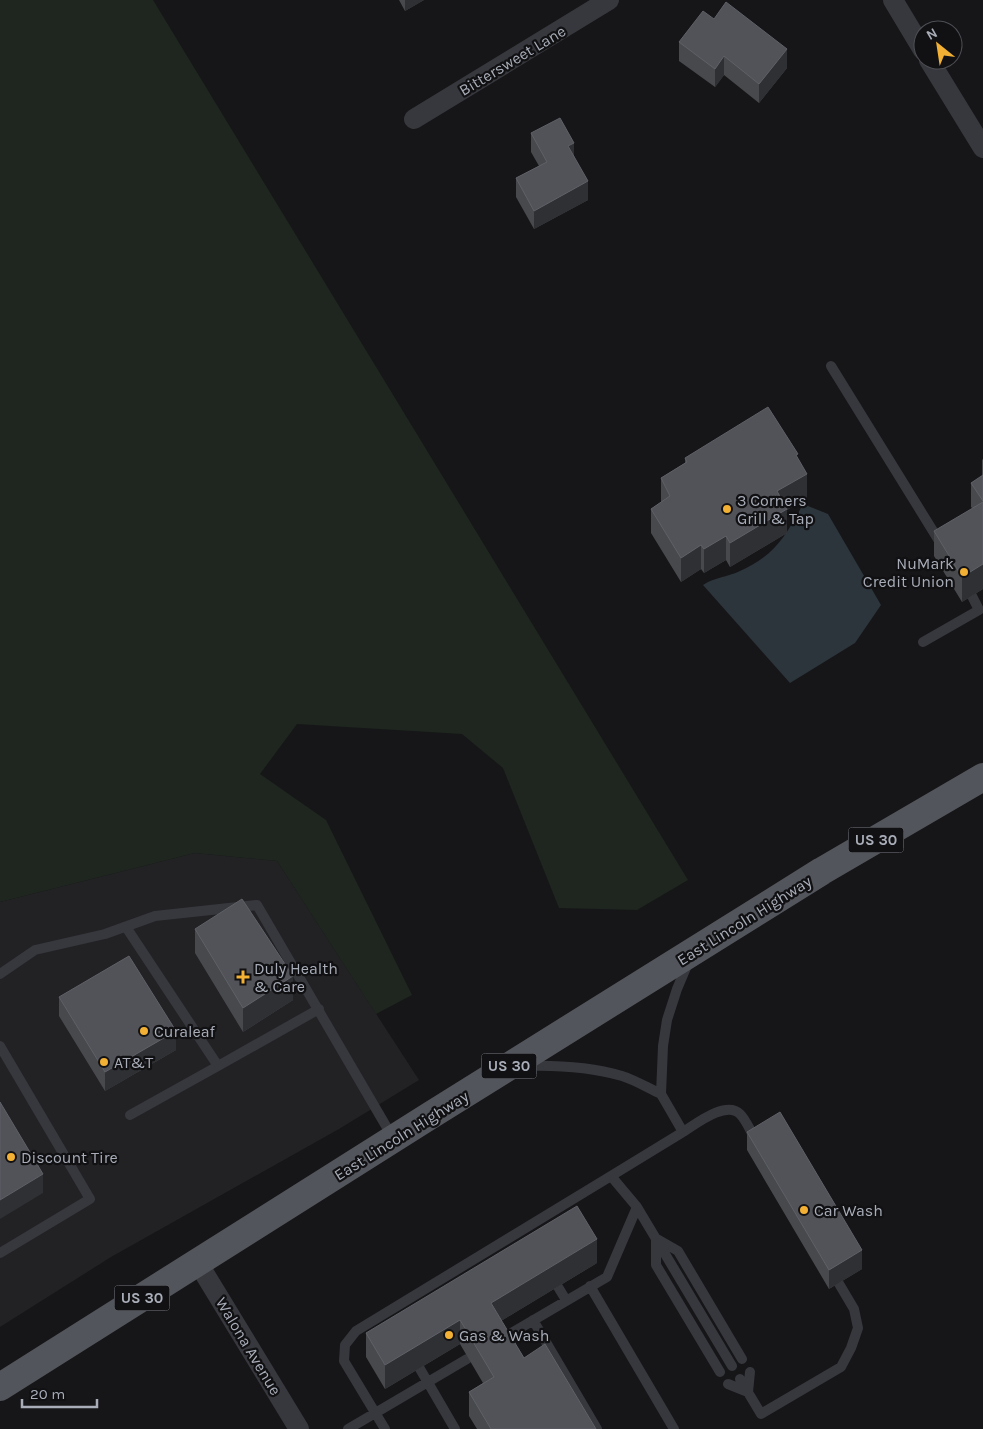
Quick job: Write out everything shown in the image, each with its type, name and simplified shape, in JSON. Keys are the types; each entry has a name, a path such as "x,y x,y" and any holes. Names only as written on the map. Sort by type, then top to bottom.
{"main road":[{"name":"East Lincoln Highway","path":"0,1387 822,871 983,777"}],"street":[{"name":"Bittersweet Lane","path":"414,119 609,0"},
{"path":"893,0 913,33"},
{"path":"935,70 983,148"},
{"name":"Walona Avenue","path":"198,1263 299,1429"}],"lane":[{"path":"831,366 944,550"},
{"path":"922,642 979,610 972,596"},
{"path":"0,974 35,950 105,934 155,916 257,905 393,1139"},
{"path":"126,927 218,1066"},
{"path":"683,1132 661,1094 663,1046 666,1020 693,952"},
{"path":"130,1115 319,1009"},
{"path":"0,1046 90,1199 0,1253"},
{"path":"508,1067 541,1065 597,1071 622,1076 661,1094"},
{"path":"385,1429 344,1361 345,1345 356,1331 390,1316 466,1270 611,1176 720,1110 731,1110 739,1113 757,1142"},
{"path":"611,1176 637,1207 732,1366"},
{"path":"495,1342 504,1333 533,1320 607,1277 637,1207"},
{"path":"656,1238 678,1251 742,1359"},
{"path":"656,1238 656,1265 720,1372"},
{"path":"555,1282 566,1300"},
{"path":"740,1379 761,1414 841,1367 851,1348 858,1328 854,1309 838,1282"},
{"path":"590,1286 674,1429"},
{"path":"533,1320 597,1429"},
{"path":"348,1429 467,1359"},
{"path":"416,1362 455,1429"},
{"path":"748,1392 750,1372"},
{"path":"728,1384 748,1392"}],"shaded area":[{"path":"0,0 153,0 688,880 637,910 559,908 503,768 462,734 297,724 260,774 326,820 412,995 376,1014 277,861 195,853 0,902"},
{"path":"803,504 828,514 881,605 855,643 790,683 703,585 712,580 731,575 762,559 785,535"},
{"path":"195,853 277,861 419,1080 339,1129 111,1257 0,1327 0,902"}],"building":[{"path":"726,2 787,49 759,84 724,56 715,69 679,42 703,11 714,19"},
{"path":"560,118 574,143 568,146 588,181 534,211 516,178 547,162 531,133"},
{"name":"3 Corners Grill & Tap","path":"768,407 798,454 796,455 807,474 777,491 787,509 730,543 726,536 704,549 701,545 681,558 651,509 670,496 661,478 687,462 685,458"},
{"path":"983,475 983,501 971,483"},
{"path":"983,502 983,564 962,577 934,531"},
{"name":"Duly Health & Care","path":"242,899 293,976 243,1008 195,929"},
{"path":"129,956 176,1031 105,1072 59,997"},
{"name":"Discount Tire","path":"0,1102 43,1174 0,1200"},
{"name":"Car Wash","path":"780,1112 862,1250 829,1270 747,1132"},
{"path":"577,1206 597,1239 491,1303 524,1358 545,1344 596,1429 491,1429 469,1392 494,1377 460,1320 385,1365 366,1333"}],"place":[{"name":"3 Corners Grill & Tap","path":"727,509"},
{"name":"NuMark Credit Union","path":"964,572"},
{"name":"Duly Health & Care","path":"243,977"},
{"name":"Curaleaf","path":"144,1031"},
{"name":"AT&T","path":"104,1062"},
{"name":"Discount Tire","path":"11,1157"},
{"name":"Car Wash","path":"804,1210"},
{"name":"Gas & Wash","path":"449,1335"}]}
